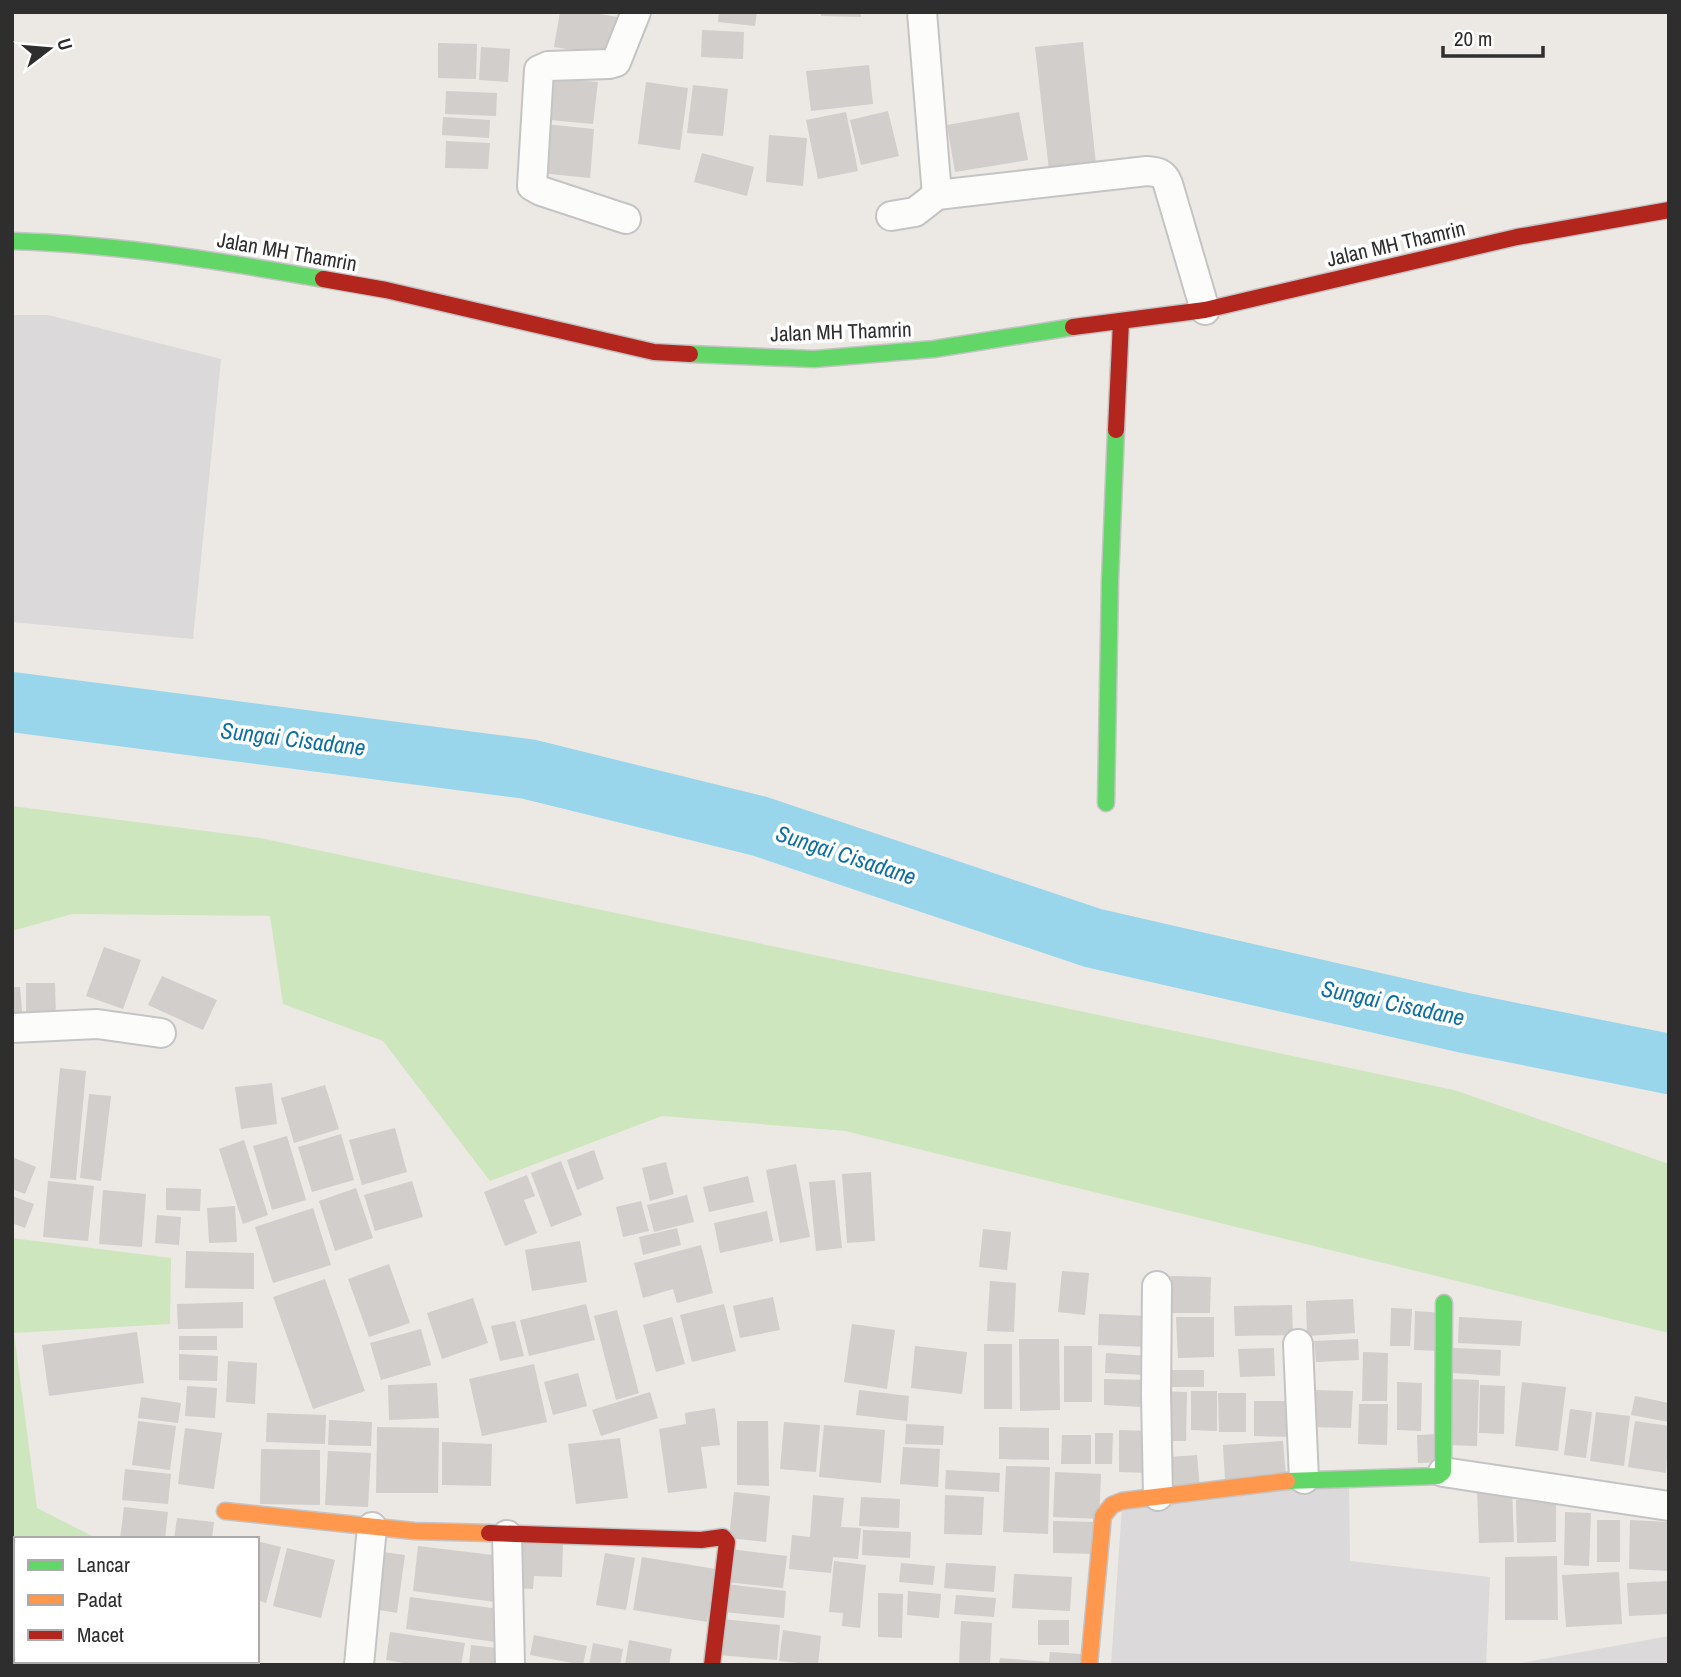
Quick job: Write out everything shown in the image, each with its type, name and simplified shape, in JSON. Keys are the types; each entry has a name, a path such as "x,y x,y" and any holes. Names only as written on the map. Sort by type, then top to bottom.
{"street":[{"path":"626,219 532,186 539,70 548,66 616,62 636,12"},
{"path":"922,12 937,195"},
{"path":"891,216 915,212 937,195 1157,172 1165,176 1168,184 1205,310"},
{"name":"Jalan MH Thamrin","path":"12,241 78,243 217,261 334,281 386,290 654,352 814,359 934,349 1205,310 1517,237 1669,210"},
{"path":"1105,803 1110,581 1121,321"},
{"path":"12,1028 97,1024 161,1034"},
{"path":"1157,1286 1158,1496"},
{"path":"1443,1472 1444,1303"},
{"path":"1298,1344 1304,1479"},
{"path":"1089,1665 1104,1516 1112,1504 1122,1501 1304,1479 1438,1476 1443,1472 1669,1506"},
{"path":"225,1511 372,1527 507,1535 701,1540 723,1537 727,1542 712,1665"},
{"path":"359,1665 372,1527"},
{"path":"507,1535 510,1665"}],"shaded area":[{"path":"12,315 48,315 221,359 193,639 12,622"},
{"path":"1349,1481 1350,1561 1490,1577 1486,1665 1111,1665 1122,1507"},
{"path":"1669,1636 1669,1665 1510,1665"}],"green space":[{"path":"12,806 260,838 1454,1090 1669,1164 1669,1333 845,1131 662,1116 490,1181 383,1041 283,1004 270,916 72,914 12,931"},
{"path":"12,1238 171,1258 170,1324 14,1333 37,1508 94,1537 14,1537 14,1663 246,1665 12,1665"}],"building":[{"path":"560,12 588,12 617,17 611,56 554,47"},
{"path":"719,12 757,12 755,26 718,22"},
{"path":"821,12 861,12 861,17 821,16"},
{"path":"702,30 744,32 743,59 701,57"},
{"path":"1083,42 1097,174 1050,179 1035,47"},
{"path":"438,43 477,44 476,79 438,78"},
{"path":"481,47 510,49 508,82 479,80"},
{"path":"869,65 873,104 811,111 806,71"},
{"path":"543,77 598,82 593,124 539,119"},
{"path":"646,82 688,88 680,150 638,144"},
{"path":"693,85 728,89 723,136 687,133"},
{"path":"446,91 497,93 496,116 445,114"},
{"path":"888,111 899,156 861,165 850,120"},
{"path":"846,112 858,171 818,179 806,120"},
{"path":"1019,112 1028,160 955,172 947,125"},
{"path":"443,117 490,120 489,138 442,135"},
{"path":"544,124 594,129 590,178 540,173"},
{"path":"769,135 807,138 803,186 766,182"},
{"path":"446,141 490,143 488,169 445,168"},
{"path":"702,153 754,167 747,196 694,182"},
{"path":"104,947 141,960 123,1009 86,996"},
{"path":"162,976 217,1000 203,1030 148,1005"},
{"path":"26,983 55,983 56,1019 26,1020"},
{"path":"12,987 20,987 23,1022 12,1023"},
{"path":"60,1068 86,1071 76,1180 50,1178"},
{"path":"272,1083 277,1124 241,1129 235,1087"},
{"path":"325,1085 339,1129 294,1143 281,1098"},
{"path":"89,1094 111,1096 101,1181 80,1178"},
{"path":"395,1128 407,1172 362,1185 349,1140"},
{"path":"341,1134 354,1180 312,1192 298,1147"},
{"path":"287,1136 306,1200 272,1210 253,1146"},
{"path":"244,1140 268,1215 243,1224 219,1149"},
{"path":"594,1150 604,1179 577,1190 567,1160"},
{"path":"12,1157 36,1167 25,1194 12,1189"},
{"path":"561,1161 582,1215 551,1227 531,1173"},
{"path":"666,1162 674,1194 650,1201 642,1168"},
{"path":"796,1164 810,1237 780,1243 766,1170"},
{"path":"871,1172 875,1241 847,1243 842,1174"},
{"path":"527,1175 535,1196 524,1200 537,1233 505,1246 484,1192"},
{"path":"748,1176 754,1202 709,1212 703,1187"},
{"path":"835,1180 842,1248 816,1251 809,1182"},
{"path":"48,1181 94,1186 88,1241 43,1237"},
{"path":"412,1181 423,1217 375,1231 364,1195"},
{"path":"166,1188 201,1189 200,1211 166,1210"},
{"path":"356,1188 373,1238 335,1251 319,1201"},
{"path":"103,1190 146,1194 142,1247 99,1244"},
{"path":"687,1195 694,1222 654,1232 647,1205"},
{"path":"12,1196 34,1204 25,1228 12,1223"},
{"path":"641,1201 649,1231 623,1237 616,1207"},
{"path":"235,1206 237,1242 209,1243 207,1208"},
{"path":"313,1208 331,1265 273,1283 255,1227"},
{"path":"767,1211 773,1241 720,1253 714,1223"},
{"path":"157,1215 181,1217 179,1245 155,1243"},
{"path":"677,1228 681,1245 643,1255 639,1237"},
{"path":"983,1229 1011,1232 1007,1270 979,1267"},
{"path":"580,1241 587,1282 532,1291 525,1250"},
{"path":"701,1245 713,1293 677,1303 673,1289 643,1298 634,1263"},
{"path":"186,1251 254,1253 254,1289 185,1288"},
{"path":"389,1264 410,1323 369,1337 348,1279"},
{"path":"1062,1271 1089,1273 1085,1315 1058,1312"},
{"path":"1171,1276 1211,1277 1210,1313 1170,1313"},
{"path":"325,1279 365,1391 313,1409 273,1297"},
{"path":"990,1281 1016,1283 1014,1332 987,1331"},
{"path":"773,1297 780,1330 740,1338 733,1306"},
{"path":"473,1298 488,1343 442,1359 427,1313"},
{"path":"1353,1299 1355,1333 1307,1336 1306,1301"},
{"path":"243,1302 243,1328 178,1329 177,1304"},
{"path":"586,1304 595,1340 529,1356 520,1320"},
{"path":"724,1304 736,1351 692,1362 680,1315"},
{"path":"1292,1305 1293,1335 1235,1336 1234,1306"},
{"path":"1391,1308 1412,1309 1410,1346 1390,1346"},
{"path":"617,1310 639,1393 616,1400 594,1316"},
{"path":"1415,1311 1443,1313 1442,1351 1414,1350"},
{"path":"1099,1314 1150,1316 1149,1347 1098,1345"},
{"path":"672,1317 685,1364 656,1372 643,1325"},
{"path":"1176,1317 1214,1317 1214,1357 1178,1358"},
{"path":"1459,1317 1522,1321 1520,1346 1458,1343"},
{"path":"515,1321 524,1356 500,1361 491,1326"},
{"path":"852,1324 895,1330 887,1389 844,1382"},
{"path":"421,1329 431,1365 381,1380 370,1343"},
{"path":"137,1332 144,1383 49,1396 42,1345"},
{"path":"179,1336 217,1336 217,1350 179,1350"},
{"path":"1019,1339 1059,1339 1060,1410 1020,1411"},
{"path":"1358,1339 1359,1360 1316,1362 1314,1341"},
{"path":"984,1344 1012,1344 1012,1409 984,1409"},
{"path":"915,1346 967,1352 962,1394 911,1388"},
{"path":"1064,1346 1092,1346 1092,1402 1064,1402"},
{"path":"1274,1348 1275,1376 1240,1377 1238,1349"},
{"path":"1453,1348 1501,1350 1500,1376 1452,1373"},
{"path":"1363,1352 1388,1353 1387,1401 1362,1401"},
{"path":"1106,1353 1149,1356 1147,1375 1105,1373"},
{"path":"179,1354 218,1356 217,1381 179,1380"},
{"path":"228,1361 257,1363 255,1404 226,1402"},
{"path":"534,1364 547,1422 482,1436 469,1379"},
{"path":"1167,1370 1204,1370 1204,1387 1166,1387"},
{"path":"578,1373 587,1406 553,1415 544,1382"},
{"path":"1104,1379 1144,1380 1143,1407 1104,1405"},
{"path":"1451,1379 1479,1380 1477,1446 1449,1445"},
{"path":"1397,1382 1422,1383 1421,1431 1397,1430"},
{"path":"1522,1382 1566,1387 1558,1451 1515,1446"},
{"path":"437,1383 439,1418 389,1420 388,1385"},
{"path":"1480,1385 1505,1386 1504,1434 1479,1433"},
{"path":"187,1386 217,1388 215,1418 185,1416"},
{"path":"859,1390 909,1396 907,1421 856,1415"},
{"path":"1311,1390 1353,1391 1351,1428 1309,1427"},
{"path":"1162,1391 1187,1392 1186,1441 1162,1441"},
{"path":"1191,1391 1217,1391 1217,1431 1191,1430"},
{"path":"650,1392 658,1418 601,1436 592,1410"},
{"path":"1218,1393 1246,1393 1246,1432 1219,1432"},
{"path":"1635,1396 1669,1403 1669,1422 1631,1415"},
{"path":"141,1397 181,1403 178,1423 138,1418"},
{"path":"1254,1401 1293,1401 1293,1437 1254,1436"},
{"path":"1359,1404 1388,1404 1387,1445 1358,1444"},
{"path":"715,1408 720,1445 701,1447 707,1488 668,1493 659,1429 686,1424 685,1413"},
{"path":"1570,1409 1592,1412 1586,1458 1564,1455"},
{"path":"1596,1412 1630,1416 1624,1466 1590,1461"},
{"path":"267,1413 326,1415 325,1444 266,1442"},
{"path":"329,1420 372,1422 371,1446 328,1445"},
{"path":"138,1421 176,1426 170,1470 132,1465"},
{"path":"737,1421 768,1421 769,1486 737,1485"},
{"path":"1635,1421 1669,1426 1666,1473 1628,1467"},
{"path":"784,1422 820,1425 816,1472 780,1469"},
{"path":"906,1424 944,1426 943,1445 905,1444"},
{"path":"824,1425 885,1430 881,1483 819,1477"},
{"path":"377,1427 439,1428 438,1493 376,1493"},
{"path":"999,1427 1049,1428 1049,1460 999,1459"},
{"path":"185,1428 222,1433 214,1489 178,1484"},
{"path":"1119,1430 1151,1431 1151,1473 1119,1472"},
{"path":"1095,1433 1113,1433 1112,1464 1095,1464"},
{"path":"1441,1434 1442,1462 1418,1463 1417,1435"},
{"path":"1062,1435 1091,1435 1091,1464 1061,1464"},
{"path":"620,1438 628,1498 576,1504 568,1444"},
{"path":"1283,1441 1286,1476 1225,1480 1223,1445"},
{"path":"442,1442 492,1444 491,1486 442,1485"},
{"path":"903,1447 940,1449 938,1487 900,1484"},
{"path":"261,1449 320,1450 320,1505 260,1504"},
{"path":"328,1451 371,1453 368,1507 325,1505"},
{"path":"1197,1455 1200,1489 1171,1491 1169,1457"},
{"path":"1006,1466 1050,1467 1048,1534 1003,1532"},
{"path":"125,1469 171,1474 168,1504 122,1500"},
{"path":"946,1470 1000,1473 999,1492 945,1489"},
{"path":"1055,1472 1101,1474 1099,1519 1053,1517"},
{"path":"1512,1489 1514,1542 1479,1543 1477,1490"},
{"path":"734,1492 770,1496 766,1542 729,1538"},
{"path":"813,1495 844,1498 841,1527 861,1528 858,1559 833,1557 831,1573 789,1569 792,1535 810,1537"},
{"path":"945,1495 984,1497 982,1535 944,1534"},
{"path":"861,1497 900,1499 899,1528 859,1526"},
{"path":"1556,1499 1556,1542 1517,1543 1516,1500"},
{"path":"124,1507 168,1512 165,1537 120,1537"},
{"path":"1565,1512 1591,1513 1589,1566 1564,1565"},
{"path":"177,1518 214,1522 212,1537 174,1537"},
{"path":"1597,1520 1620,1520 1620,1562 1597,1562"},
{"path":"1630,1520 1669,1522 1669,1571 1629,1569"},
{"path":"1053,1521 1098,1522 1098,1554 1053,1553"},
{"path":"863,1530 911,1532 910,1558 862,1555"},
{"path":"259,1542 281,1547 266,1603 259,1601"},
{"path":"511,1542 563,1543 562,1577 534,1576 533,1589 515,1588"},
{"path":"418,1546 501,1556 495,1602 413,1591"},
{"path":"287,1548 335,1560 321,1618 273,1606"},
{"path":"730,1549 787,1556 783,1588 726,1582"},
{"path":"375,1551 405,1555 397,1613 367,1608"},
{"path":"605,1553 635,1558 626,1610 596,1605"},
{"path":"1557,1556 1558,1620 1505,1620 1505,1557"},
{"path":"642,1557 716,1569 707,1622 633,1610"},
{"path":"834,1561 866,1565 860,1628 842,1626 843,1613 829,1612"},
{"path":"901,1563 935,1566 933,1585 899,1582"},
{"path":"946,1563 996,1566 994,1592 944,1588"},
{"path":"1619,1572 1622,1624 1566,1627 1562,1575"},
{"path":"1014,1574 1072,1577 1070,1611 1012,1608"},
{"path":"1667,1581 1669,1614 1629,1616 1627,1583"},
{"path":"726,1584 786,1591 784,1618 724,1612"},
{"path":"908,1591 941,1594 939,1618 907,1615"},
{"path":"878,1593 903,1594 902,1638 878,1637"},
{"path":"956,1595 996,1598 994,1617 954,1614"},
{"path":"410,1597 499,1609 495,1642 406,1629"},
{"path":"722,1619 780,1625 777,1660 719,1655"},
{"path":"1038,1620 1069,1620 1069,1645 1038,1645"},
{"path":"961,1621 992,1623 990,1665 959,1665"},
{"path":"783,1630 821,1636 818,1665 779,1661"},
{"path":"390,1632 465,1643 461,1665 415,1665 386,1660"},
{"path":"534,1635 587,1646 583,1665 530,1655"},
{"path":"629,1640 672,1649 669,1665 625,1665"},
{"path":"593,1643 623,1649 620,1665 589,1665"},
{"path":"471,1645 505,1649 503,1665 469,1665"},
{"path":"1050,1652 1081,1654 1081,1665 999,1665 1000,1658 1049,1662"}],"waterway":[{"name":"Sungai Cisadane","path":"12,702 528,769 759,826 1093,938 1465,1023 1669,1064"}],"traffic: fast":[{"path":"12,241 129,250 323,279"},
{"path":"690,354 814,359 934,349 1073,327"},
{"path":"1106,803 1116,430"},
{"path":"1287,1481 1438,1476 1443,1472 1444,1303"}],"traffic: slow":[{"path":"1089,1665 1103,1516 1112,1505 1122,1501 1287,1481"},
{"path":"225,1511 414,1531 489,1533"}],"traffic: jam":[{"path":"1073,327 1205,310 1517,237 1669,210"},
{"path":"323,279 386,290 654,352 690,354"},
{"path":"1116,430 1121,321"},
{"path":"489,1533 701,1540 723,1537 727,1542 712,1665"}]}
